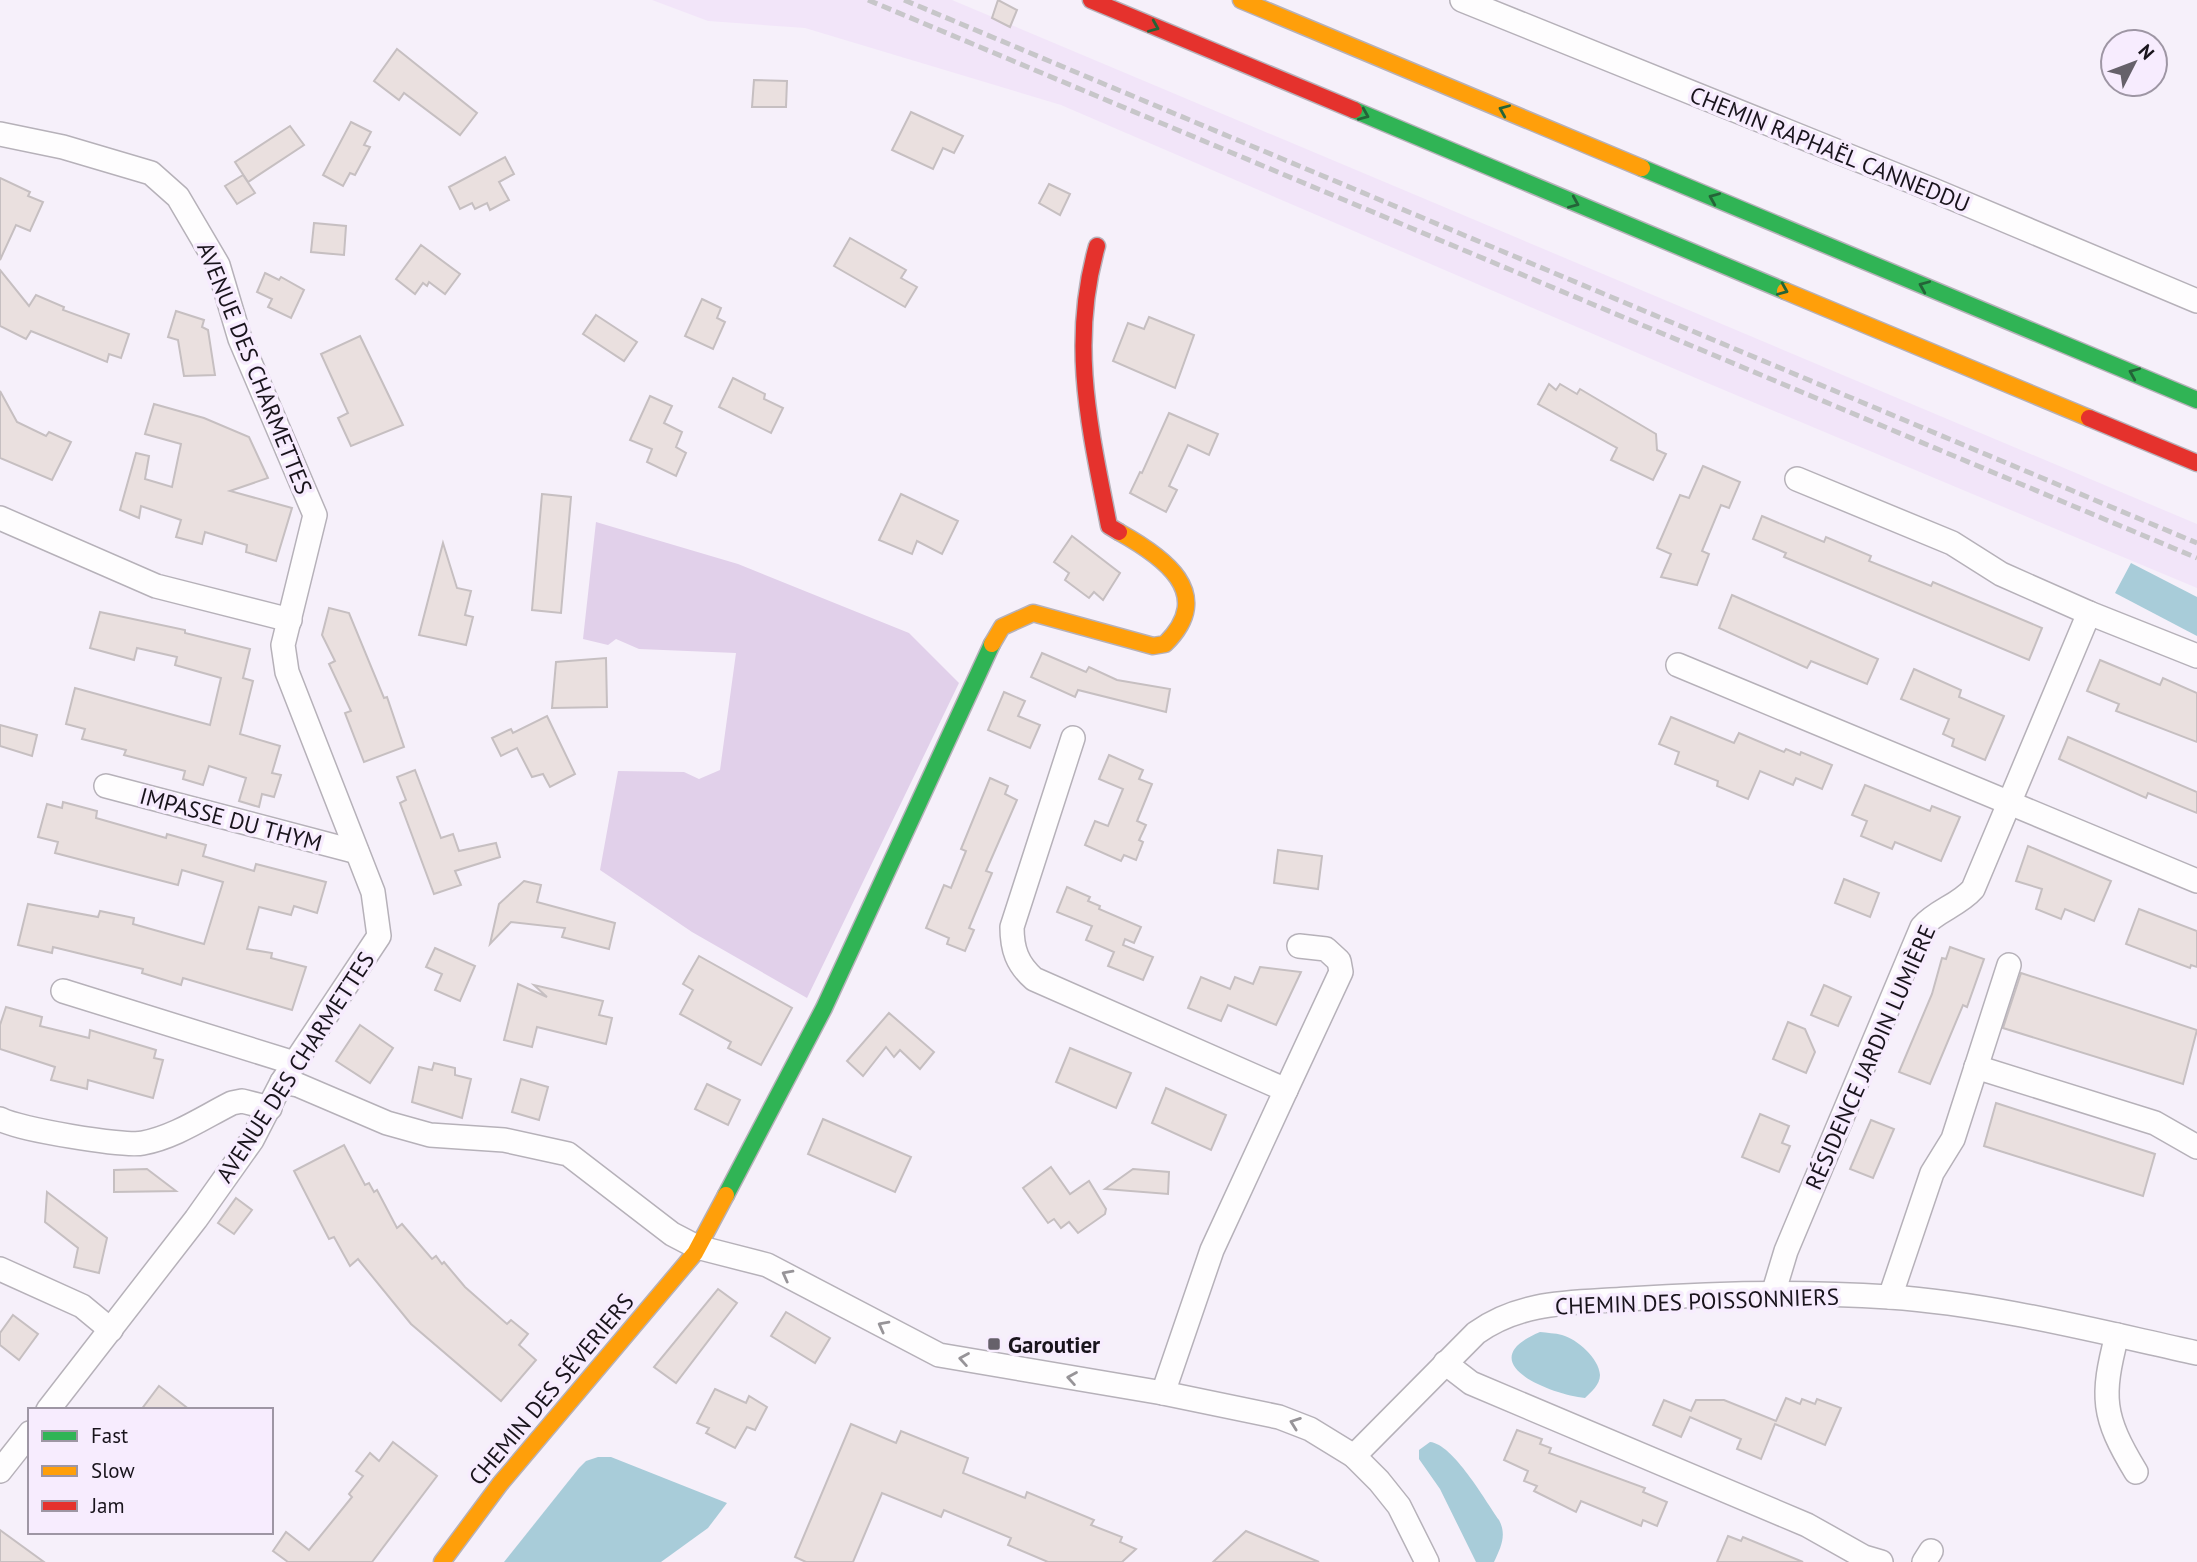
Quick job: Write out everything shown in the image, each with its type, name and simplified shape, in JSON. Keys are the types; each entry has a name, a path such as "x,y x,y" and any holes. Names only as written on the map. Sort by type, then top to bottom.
{"main road":[{"path":"1091,0 2197,463"},
{"path":"1241,0 2197,400"},
{"name":"CHEMIN DES SÉVERIERS","path":"442,1562 500,1484 697,1247 824,1008 988,652 1002,627 1033,613 1153,646 1165,644 1181,623 1185,592 1174,570 1109,526 1081,361 1083,292 1097,246"}],"street":[{"name":"CHEMIN RAPHAËL CANNEDDU","path":"1462,0 1920,185 2197,301"},
{"name":"AVENUE DES CHARMETTES","path":"0,134 144,169 178,197 218,265 240,339 315,515 283,645 287,672 373,892 379,936 288,1072 252,1140 197,1219 50,1408"},
{"path":"1797,479 1952,543 2001,574 2089,613 2197,656"},
{"path":"0,518 156,586 290,620"},
{"name":"RÉSIDENCE JARDIN LUMIÈRE","path":"1773,1294 1786,1251 1922,927 1933,915 1963,901 1973,889 2089,613"},
{"path":"1678,665 2197,881"},
{"path":"1073,738 1012,927 1016,957 1023,970 1034,979 1286,1090"},
{"name":"IMPASSE DU THYM","path":"106,786 357,852"},
{"path":"1163,1393 1212,1250 1340,972 1339,961 1326,949 1299,946"},
{"path":"1890,1297 1932,1173 1953,1139 2009,965"},
{"path":"63,991 288,1072 298,1085 387,1123 430,1135 504,1140 568,1154 672,1234 697,1247 767,1265 939,1355 1163,1393 1287,1420 1334,1441 1354,1456 1399,1506 1427,1562"},
{"path":"1976,1067 2155,1122 2197,1147"},
{"path":"0,1119 37,1130 140,1144 162,1139 232,1103 242,1101 270,1108"},
{"path":"0,1269 82,1306 111,1330"},
{"name":"CHEMIN DES POISSONNIERS","path":"1354,1456 1444,1363 1492,1322 1530,1306 1773,1294 1890,1297 1985,1310 2197,1353"},
{"path":"2117,1335 2105,1381 2106,1403 2119,1444 2136,1472"},
{"path":"1444,1363 1472,1383 1807,1525 1864,1557 1881,1562"},
{"path":"0,1471 28,1436"}],"shaded area":[{"path":"652,0 952,0 2197,524 2197,588 1705,382 1061,105 805,28 708,21"},
{"path":"596,522 738,564 909,633 959,683 807,998 692,932 600,870 618,771 684,772 699,779 720,770 736,653 639,649 616,639 608,645 583,639"}],"water":[{"path":"2131,563 2197,597 2197,636 2115,593"},
{"path":"1540,1332 1568,1337 1586,1350 1596,1362 1600,1379 1585,1398 1536,1383 1522,1375 1514,1365 1512,1354 1520,1343"},
{"path":"1430,1442 1449,1452 1458,1462 1499,1520 1503,1536 1494,1562 1476,1562 1440,1489 1419,1459 1419,1450"},
{"path":"611,1457 727,1503 708,1528 661,1562 504,1562 579,1468 586,1461"}],"building":[{"path":"998,0 1017,10 1010,27 992,18"},
{"path":"397,49 477,113 460,135 404,93 399,100 374,81"},
{"path":"754,80 787,81 786,107 752,107"},
{"path":"911,112 963,136 954,153 943,148 933,169 892,150"},
{"path":"351,122 371,132 364,145 370,147 355,175 350,173 343,186 323,175"},
{"path":"290,126 304,145 248,182 235,162"},
{"path":"505,157 514,174 499,182 509,200 490,210 487,203 475,209 472,203 460,209 449,187"},
{"path":"243,175 255,193 237,204 225,186"},
{"path":"0,178 30,192 28,196 43,202 30,231 16,225 0,260"},
{"path":"1049,184 1070,194 1060,215 1039,203"},
{"path":"314,223 346,226 344,255 311,252"},
{"path":"850,238 906,270 901,278 917,287 905,307 834,266"},
{"path":"421,245 460,274 445,294 429,282 427,286 423,283 415,294 396,279"},
{"path":"0,270 29,306 36,295 64,307 63,310 129,334 121,358 109,354 107,362 31,331 26,339 0,326"},
{"path":"265,273 279,280 281,277 304,290 291,318 268,307 272,299 257,292"},
{"path":"702,299 721,308 717,318 725,322 713,349 685,336"},
{"path":"176,311 204,320 202,327 208,330 215,375 184,376 178,340 168,337"},
{"path":"596,315 637,342 624,361 583,334"},
{"path":"1149,317 1194,335 1175,388 1113,361 1128,323 1144,329"},
{"path":"360,336 403,425 351,446 338,418 348,413 321,354"},
{"path":"733,378 765,394 764,399 783,408 771,433 719,407"},
{"path":"1549,384 1556,390 1560,384 1577,394 1580,389 1656,434 1657,450 1666,454 1653,480 1611,460 1617,448 1538,404"},
{"path":"0,391 17,422 46,436 49,432 71,442 52,480 0,458"},
{"path":"650,396 672,406 664,423 682,432 676,447 686,453 676,476 647,462 652,449 630,440"},
{"path":"154,404 204,418 249,437 268,478 230,491 292,508 276,561 246,552 247,545 205,532 202,544 176,537 181,520 141,506 139,518 120,510 136,453 149,456 145,479 172,487 181,444 145,434"},
{"path":"1169,413 1218,434 1209,455 1188,445 1169,486 1177,490 1166,512 1130,493"},
{"path":"1703,466 1740,482 1729,508 1721,505 1702,551 1709,554 1697,585 1661,577 1671,554 1657,548 1680,495 1689,498"},
{"path":"542,494 571,497 561,613 532,610"},
{"path":"901,494 958,521 942,554 917,541 912,554 879,540"},
{"path":"1762,516 1824,542 1826,537 1871,556 1869,561 1931,586 1933,582 2042,628 2029,660 1784,557 1786,553 1753,539"},
{"path":"1072,536 1120,573 1103,600 1094,592 1089,598 1065,580 1069,573 1054,562"},
{"path":"443,543 457,588 471,591 465,615 473,617 466,645 419,635"},
{"path":"1732,595 1878,659 1867,684 1811,661 1807,668 1719,628"},
{"path":"329,608 349,613 384,698 387,697 404,747 364,762 345,713 351,711 329,664 335,661 322,635"},
{"path":"100,612 185,630 185,633 250,649 243,678 253,681 240,734 280,746 272,773 281,775 274,797 262,794 259,807 239,801 246,778 209,766 203,785 183,779 185,771 124,755 126,750 82,739 85,729 66,724 75,688 210,725 221,678 175,665 177,657 137,648 134,660 90,648"},
{"path":"1042,653 1086,672 1089,667 1117,680 1170,689 1166,712 1078,690 1075,697 1031,677"},
{"path":"606,658 607,707 552,708 556,662"},
{"path":"2100,660 2160,685 2163,678 2197,693 2197,742 2116,711 2119,704 2087,691"},
{"path":"1914,669 1961,690 1959,697 2004,716 1985,760 1952,746 1954,739 1943,734 1949,719 1901,699"},
{"path":"1004,692 1025,701 1018,716 1040,725 1030,748 988,730"},
{"path":"547,716 575,774 550,787 543,774 532,777 517,748 501,756 492,738 511,729 513,733"},
{"path":"1671,717 1734,743 1739,733 1784,752 1786,749 1800,755 1801,752 1832,765 1822,789 1796,778 1793,785 1760,771 1748,799 1717,786 1718,781 1675,764 1679,752 1659,744"},
{"path":"0,725 37,735 32,756 0,746"},
{"path":"2068,737 2197,792 2197,813 2148,793 2146,798 2059,759"},
{"path":"1109,755 1143,770 1139,779 1152,784 1137,821 1146,825 1139,840 1143,842 1136,860 1124,855 1121,861 1085,845 1095,821 1108,826 1123,789 1099,779"},
{"path":"415,770 441,838 453,834 459,851 496,843 500,857 455,871 461,885 434,894 400,803 406,800 397,777"},
{"path":"990,778 1008,786 1005,794 1017,800 986,871 992,873 969,928 974,930 965,951 947,944 949,938 926,928 944,885 951,888 966,851 961,849"},
{"path":"1865,785 1930,811 1932,806 1960,817 1941,861 1895,842 1892,849 1861,836 1867,821 1852,815"},
{"path":"63,802 97,811 96,818 166,838 167,834 206,845 203,856 254,871 256,864 326,882 317,913 294,906 291,915 259,907 247,949 272,953 271,958 306,967 292,1010 183,978 181,985 142,973 143,969 53,947 52,953 18,945 28,904 98,917 100,911 134,918 133,924 204,944 223,882 182,870 178,885 55,853 58,842 38,837 47,804 62,808"},
{"path":"2028,846 2111,881 2094,921 2065,909 2061,919 2036,909 2042,889 2016,881"},
{"path":"1278,850 1322,856 1318,889 1274,883"},
{"path":"1844,879 1879,893 1870,917 1835,903"},
{"path":"524,881 541,885 537,902 615,923 609,949 562,937 565,928 511,922 490,944 499,904"},
{"path":"1067,887 1090,897 1088,901 1100,906 1099,909 1141,927 1134,943 1125,939 1123,945 1153,957 1143,980 1108,966 1114,952 1086,940 1092,926 1057,912"},
{"path":"2139,909 2197,931 2197,967 2191,965 2190,968 2126,944"},
{"path":"1950,947 1984,959 1967,1007 1963,1005 1930,1084 1899,1072 1932,994 1942,958 1946,959"},
{"path":"435,948 475,966 460,1001 435,990 442,974 426,967"},
{"path":"699,956 792,1008 761,1065 728,1048 731,1042 680,1014 693,990 683,984"},
{"path":"1260,967 1301,972 1276,1025 1228,1005 1221,1021 1188,1008 1201,977 1230,989 1235,977 1253,984"},
{"path":"2021,973 2197,1030 2183,1084 2003,1028"},
{"path":"518,984 547,997 534,985 603,1001 599,1015 612,1018 606,1044 537,1027 532,1047 504,1040"},
{"path":"1824,985 1851,997 1838,1026 1811,1015"},
{"path":"6,1007 42,1017 40,1026 89,1038 90,1030 156,1050 154,1058 163,1060 153,1098 88,1080 87,1089 51,1080 55,1067 0,1049 0,1025"},
{"path":"889,1013 934,1052 920,1069 900,1050 894,1057 886,1047 863,1076 847,1061"},
{"path":"1788,1022 1805,1029 1815,1052 1806,1073 1773,1059"},
{"path":"360,1025 393,1048 370,1083 336,1061"},
{"path":"1070,1048 1131,1073 1116,1108 1056,1082"},
{"path":"434,1063 455,1068 455,1075 471,1079 462,1118 412,1102 419,1067 432,1070"},
{"path":"521,1079 548,1087 539,1120 512,1112"},
{"path":"707,1084 740,1100 728,1125 695,1109"},
{"path":"1166,1088 1226,1115 1211,1150 1152,1123"},
{"path":"1996,1103 2155,1154 2143,1196 1984,1146"},
{"path":"1760,1114 1789,1126 1782,1143 1790,1146 1779,1172 1742,1157"},
{"path":"823,1119 911,1157 895,1192 808,1154"},
{"path":"1871,1120 1894,1129 1873,1178 1850,1169"},
{"path":"344,1145 365,1185 369,1183 374,1192 377,1190 397,1228 402,1224 432,1259 436,1256 442,1264 444,1262 465,1287 507,1324 511,1320 528,1334 519,1345 536,1360 501,1401 411,1324 358,1259 350,1266 334,1237 329,1239 294,1171"},
{"path":"1051,1167 1070,1194 1089,1181 1106,1209 1105,1214 1078,1233 1069,1222 1061,1228 1054,1219 1048,1223 1023,1188"},
{"path":"147,1169 176,1191 114,1192 114,1170"},
{"path":"1133,1169 1169,1172 1168,1194 1105,1189"},
{"path":"47,1192 107,1238 99,1273 74,1267 78,1248 45,1222"},
{"path":"236,1198 252,1210 234,1234 218,1223"},
{"path":"718,1289 737,1303 676,1383 654,1367"},
{"path":"786,1312 830,1338 815,1363 771,1336"},
{"path":"13,1315 38,1334 19,1360 0,1345 0,1333"},
{"path":"159,1386 187,1408 142,1408"},
{"path":"715,1389 746,1403 749,1396 767,1407 755,1430 747,1427 735,1448 706,1433 709,1428 697,1423"},
{"path":"1786,1398 1800,1404 1802,1399 1815,1404 1817,1399 1841,1408 1825,1445 1775,1424 1761,1459 1737,1449 1741,1439 1690,1417 1681,1437 1653,1425 1664,1400 1691,1411 1696,1400 1724,1400 1776,1421"},
{"path":"851,1424 896,1443 901,1431 968,1458 963,1473 1025,1498 1027,1492 1094,1520 1091,1525 1122,1537 1120,1542 1136,1549 1122,1562 1048,1562 1008,1545 1011,1538 944,1510 941,1517 882,1493 853,1562 806,1562 795,1557"},
{"path":"1517,1430 1542,1439 1540,1444 1551,1448 1549,1453 1645,1488 1643,1492 1667,1502 1657,1526 1643,1520 1641,1526 1581,1501 1576,1512 1534,1491 1537,1486 1524,1481 1528,1471 1504,1460"},
{"path":"393,1442 437,1476 372,1562 288,1562 273,1551 286,1532 309,1550 352,1497 349,1494 363,1476 356,1471 370,1453 379,1461"},
{"path":"0,1530 44,1562 0,1562"},
{"path":"1246,1531 1319,1562 1213,1562"},
{"path":"1728,1536 1741,1541 1743,1537 1803,1562 1717,1562"}],"railway":[{"path":"868,0 2197,558"},
{"path":"904,0 2197,543"}],"traffic: fast":[{"path":"1354,110 1785,291"},
{"path":"1642,168 2197,400"},
{"path":"726,1195 824,1008 992,644"}],"traffic: slow":[{"path":"1241,0 1642,168"},
{"path":"1785,291 2089,418"},
{"path":"992,644 1002,627 1033,613 1153,646 1165,644 1180,626 1186,608 1185,592 1178,578 1152,552 1119,532"},
{"path":"442,1562 500,1484 695,1253 726,1195"}],"traffic: jam":[{"path":"1091,0 1354,110"},
{"path":"1097,246 1084,317 1085,386 1109,526 1119,532"},
{"path":"2089,418 2197,463"}],"place":[{"name":"Garoutier","path":"994,1344"}]}
